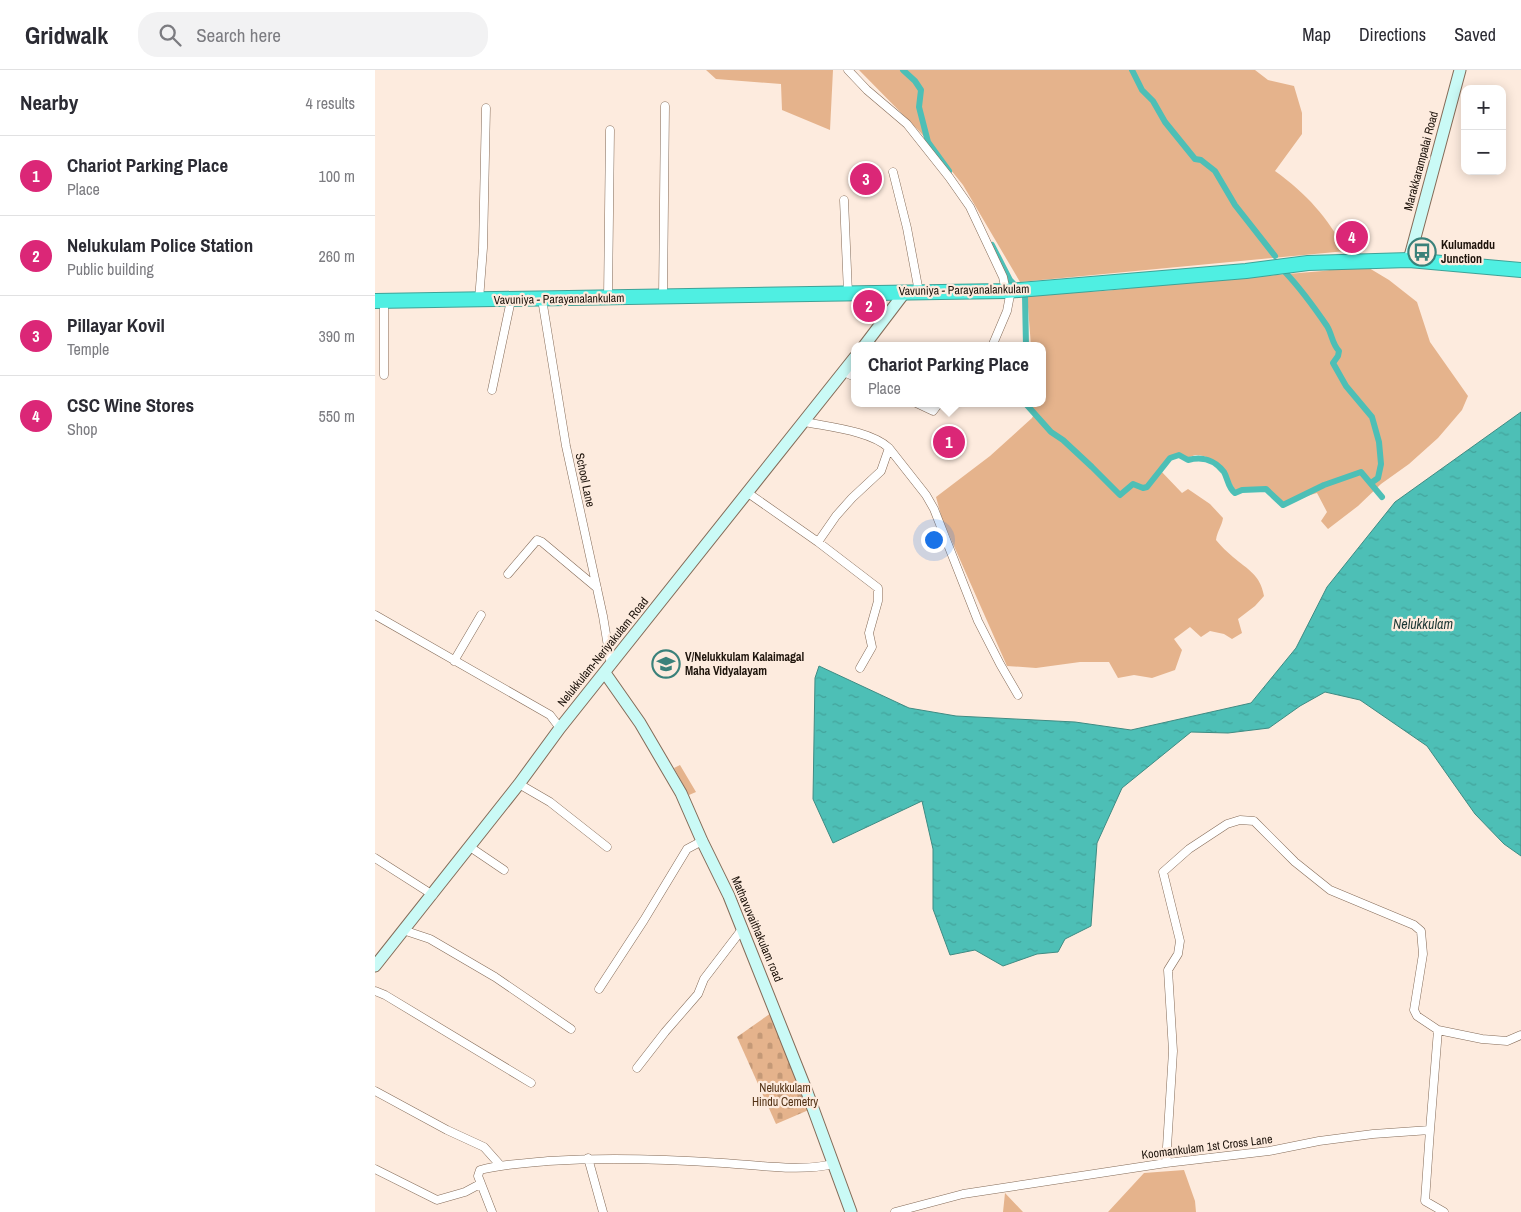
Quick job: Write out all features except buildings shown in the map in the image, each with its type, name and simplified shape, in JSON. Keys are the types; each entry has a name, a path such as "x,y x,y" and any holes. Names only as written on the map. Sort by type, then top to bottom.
{"highway":[{"name":"Vavuniya - Parayanalankulam","path":"380,301 1009,291 1246,271 1308,263 1409,260 1521,270"}],"main road":[{"name":"Marakkarampalai Road","path":"1409,260 1460,70"},
{"path":"867,342 905,292"},
{"name":"Nelukkulam-Neriyakulam Road","path":"375,966 519,784 560,728 851,362"},
{"name":"Mathavuvaithakulam road","path":"608,669 681,793 743,928 807,1092 851,1212"}],"street":[{"path":"848,70 867,90 907,124 949,176 970,207 1009,291 1007,311 994,342"},
{"path":"663,297 665,106"},
{"path":"479,300 483,248 486,108"},
{"path":"608,298 610,130"},
{"path":"893,172 907,228 919,292"},
{"path":"844,200 848,293"},
{"name":"School Lane","path":"542,299 566,446 597,588 608,669"},
{"path":"492,390 511,300"},
{"path":"380,301 384,375"},
{"path":"844,372 851,375"},
{"path":"924,407 933,411 936,407"},
{"path":"805,422 862,435 882,442 889,448 926,495 934,509 978,621 1018,695"},
{"path":"818,542 836,516 881,471 889,448"},
{"path":"748,493 818,542 878,588 878,602 869,633 871,647 860,668"},
{"path":"508,574 537,540 542,542 597,588"},
{"path":"375,615 550,715 560,728"},
{"path":"454,661 481,615"},
{"path":"519,784 550,802 607,847"},
{"path":"1166,1163 1173,1051 1168,970 1178,954 1180,941 1163,872 1189,849 1227,824 1240,820 1254,821 1295,862 1330,890 1414,925 1421,931 1423,954 1414,1010 1417,1016 1439,1030 1482,1039 1507,1041 1521,1035"},
{"path":"599,989 645,920 687,849 702,841"},
{"path":"470,847 504,870"},
{"path":"375,858 433,894"},
{"path":"637,1068 698,994 703,979 743,928"},
{"path":"403,930 429,939 495,977 571,1029"},
{"path":"375,991 385,995 531,1083"},
{"path":"1439,1030 1425,1202 1444,1212"},
{"path":"375,1091 447,1130 484,1147 500,1165"},
{"name":"Koomankulam 1st Cross Lane","path":"895,1212 963,1194 1166,1163 1269,1151 1319,1141 1430,1130"},
{"path":"588,1158 603,1212"},
{"path":"492,1212 477,1176 480,1170 500,1165 588,1158 671,1160 773,1166 822,1167 833,1164"},
{"path":"375,1170 437,1200 465,1192 480,1184"}],"green space":[{"path":"706,70 833,70 830,130 782,110 781,84 716,79"},
{"path":"859,70 1255,70 1268,80 1294,86 1302,113 1302,134 1275,171 1307,197 1324,217 1346,251 1020,282 963,185 921,133"},
{"path":"1364,265 1389,280 1417,302 1430,342 1468,396 1462,410 1438,438 1409,464 1381,484 1358,506 1328,529 1321,521 1327,512 1317,493 1283,503 1266,487 1235,490 1225,473 1210,458 1196,455 1190,457 1169,457 1159,469 1182,493 1188,489 1210,504 1223,518 1216,540 1253,573 1260,582 1264,596 1255,606 1238,619 1242,633 1232,639 1224,634 1210,631 1201,637 1190,627 1174,639 1182,650 1175,670 1152,678 1134,675 1118,678 1109,662 1080,662 1036,668 1007,666 942,519 936,497 990,456 1032,418 1035,412 1031,407 1046,407 1046,342 1031,342 1027,294 1104,291 1323,271"},
{"path":"680,765 696,792 689,795 674,768"},
{"name":"Nelukkulam Hindu Cemetry","path":"771,1013 811,1109 776,1124 737,1037"},
{"path":"1184,1170 1195,1201 1196,1212 1108,1212 1144,1173"},
{"path":"1005,1193 1023,1212 1003,1212"}],"water":[{"name":"Nelukkulam","path":"1521,412 1521,856 1504,844 1475,814 1427,746 1360,700 1325,692 1300,706 1269,728 1228,733 1191,732 1122,788 1097,843 1091,926 1065,939 1058,952 1037,954 1003,966 975,950 950,955 933,909 933,849 922,801 833,843 813,799 815,678 819,666 909,708 956,716 1075,722 1131,730 1251,703 1296,648 1327,587 1395,502"}],"waterway":[{"path":"903,70 915,81 921,90 919,107 928,142 949,171"},
{"path":"1132,70 1142,90 1153,101 1165,122 1195,159 1201,160 1215,171 1235,205 1275,256"},
{"path":"992,245 1010,280 1025,296 1026,342"},
{"path":"1285,272 1327,326 1339,351 1333,363 1346,386 1372,417 1379,442 1381,464 1378,478 1371,483"},
{"path":"1029,407 1051,432 1063,440 1120,495 1133,484 1143,488 1147,487 1170,458 1179,455 1188,460 1198,458 1217,464 1224,472 1229,486 1235,493 1242,490 1266,489 1283,505 1324,485 1361,472 1382,497"}],"place":[{"name":"Pillayar Kovil","path":"866,179"},
{"name":"CSC Wine Stores","path":"1352,237"},
{"name":"Kulumaddu Junction","path":"1422,252"},
{"name":"Nelukulam Police Station","path":"869,306"},
{"name":"Chariot Parking Place","path":"949,442"},
{"name":"V/Nelukkulam Kalaimagal Maha Vidyalayam","path":"666,664"}]}
